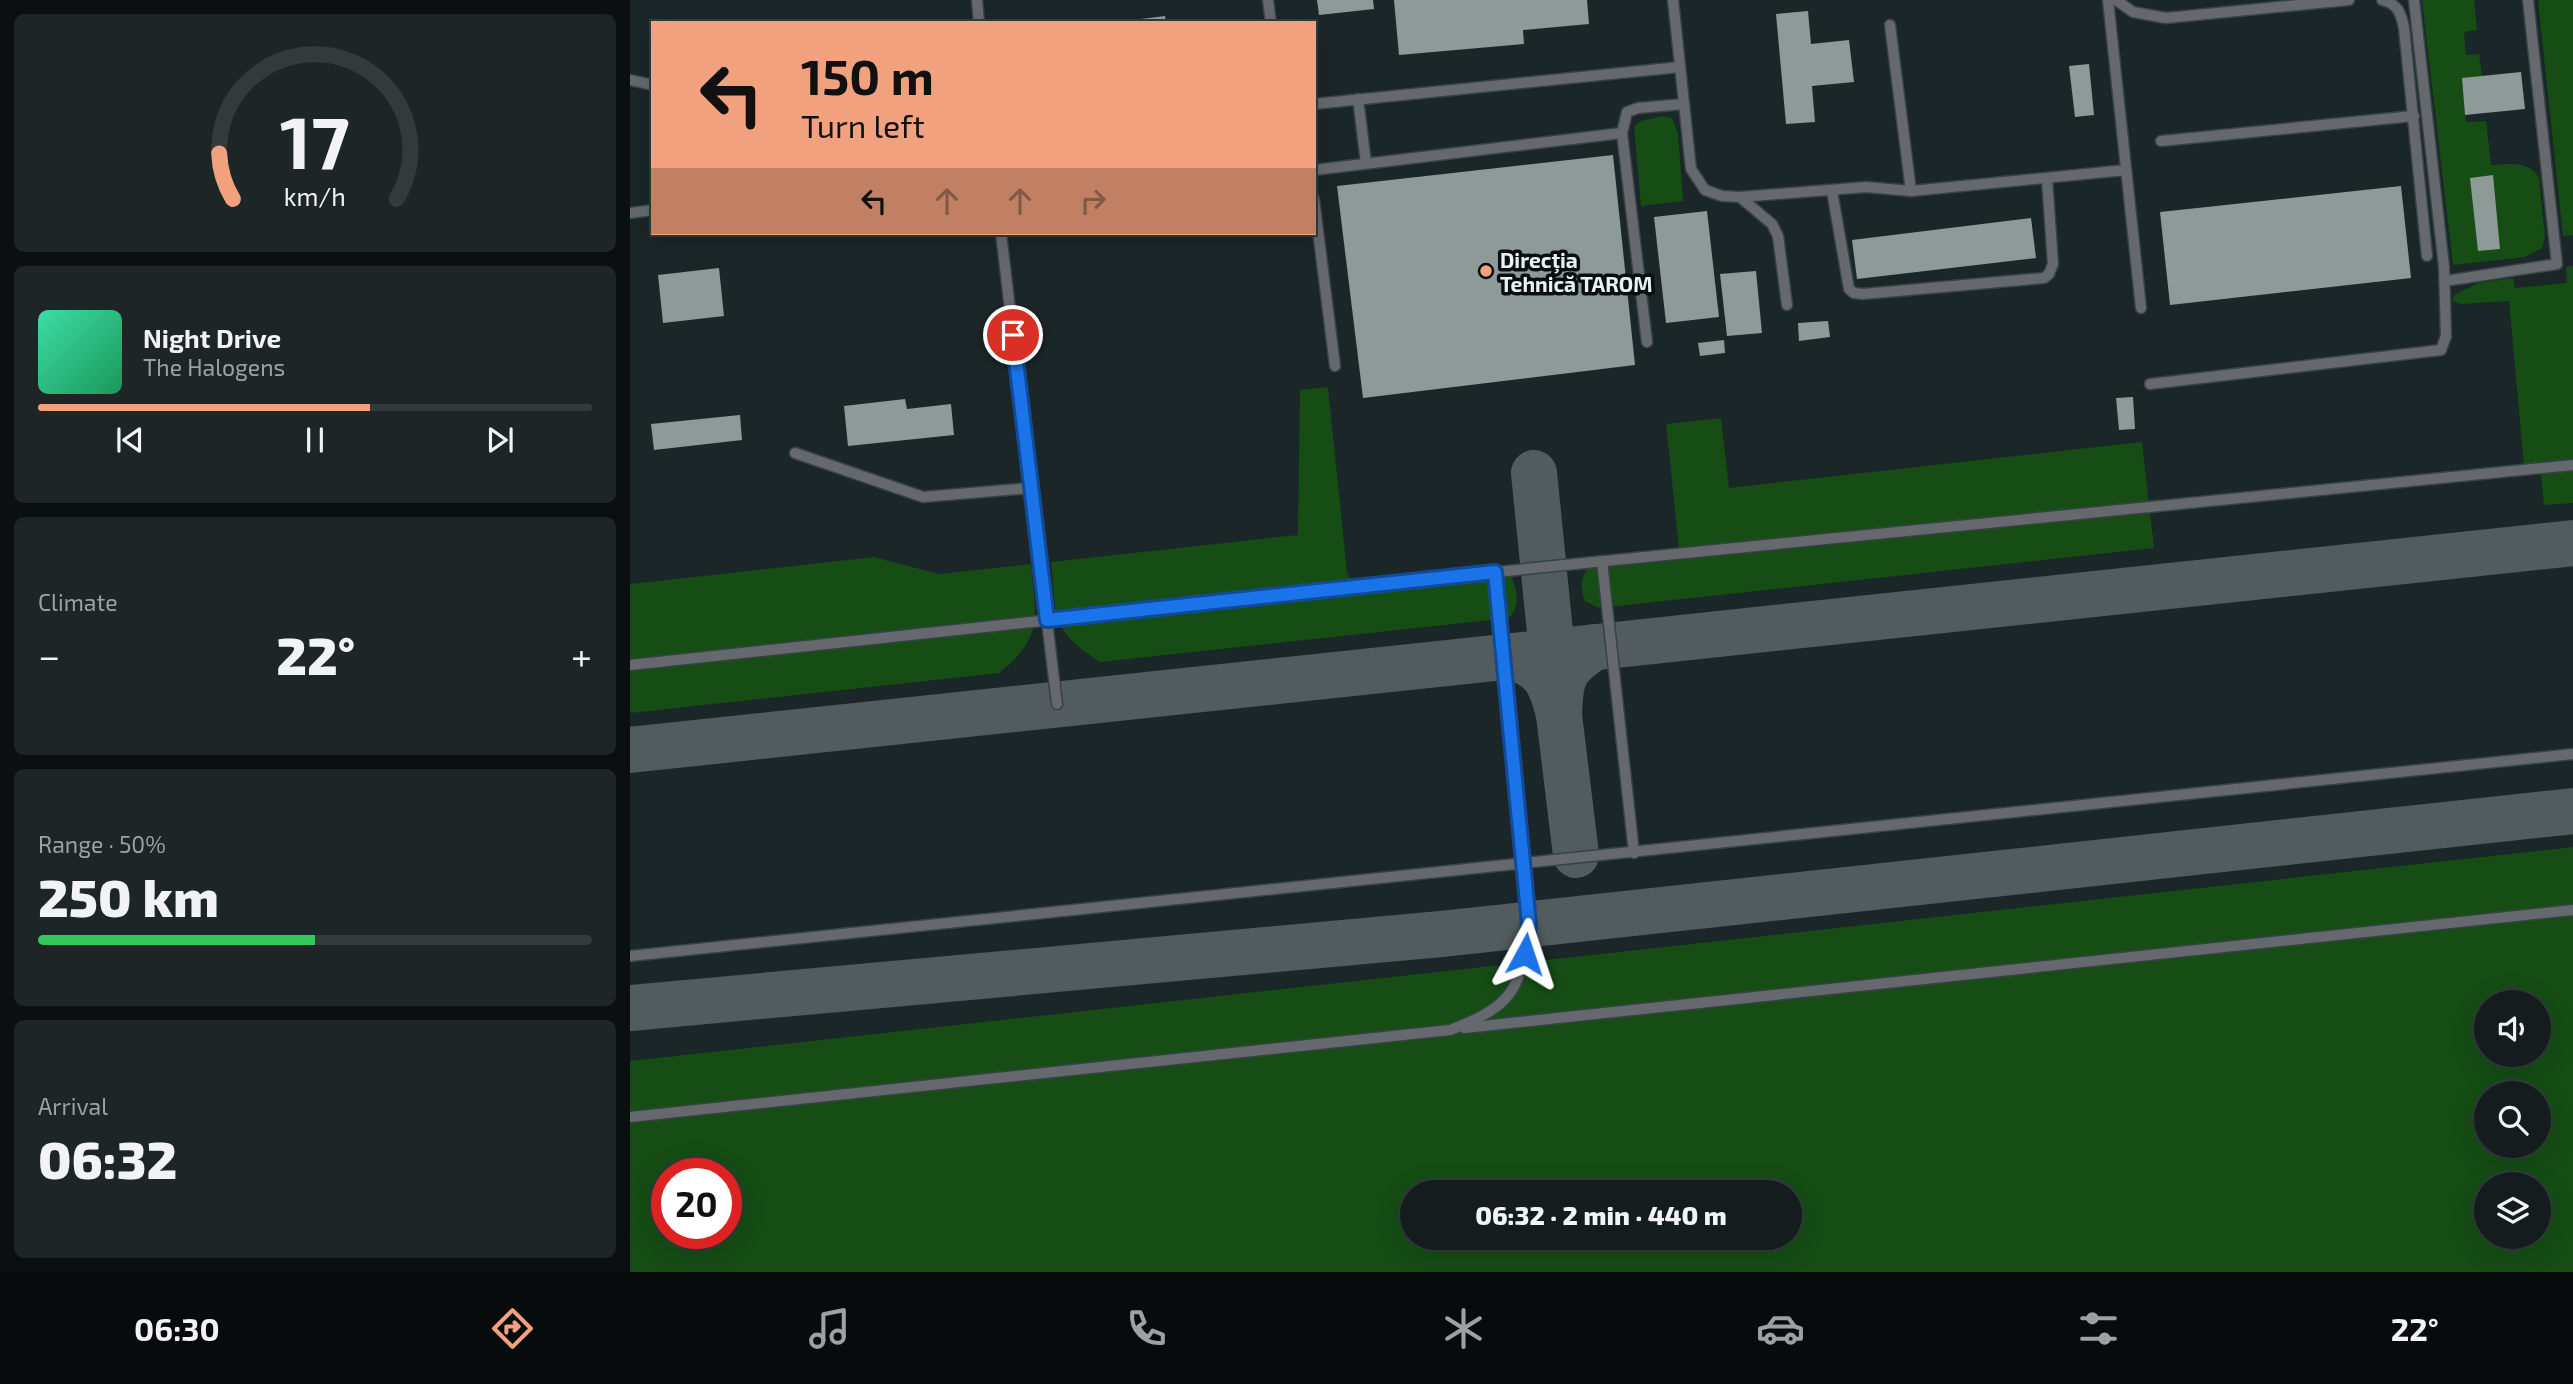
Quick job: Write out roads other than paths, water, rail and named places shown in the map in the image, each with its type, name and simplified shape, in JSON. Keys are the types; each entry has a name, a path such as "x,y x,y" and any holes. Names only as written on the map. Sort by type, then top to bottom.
{"lane":[{"path":"977,0 979,21"},
{"path":"1268,0 1271,21"},
{"path":"1672,0 1691,169 1705,190 1722,196 1740,197 1866,187 1911,191 2126,170"},
{"path":"2108,0 2141,308"},
{"path":"2116,0 2133,12 2166,18 2277,3 2349,0"},
{"path":"2382,0 2393,3 2401,13 2427,256"},
{"path":"2150,384 2441,350 2446,335 2445,281 2414,0"},
{"path":"2445,281 2557,264 2528,0"},
{"path":"1890,24 1911,191"},
{"path":"1316,104 1680,66"},
{"path":"630,80 651,85"},
{"path":"1358,99 1366,163"},
{"path":"1647,342 1622,133 1627,112 1639,108 1684,104"},
{"path":"2161,141 2414,116"},
{"path":"1316,170 1622,133"},
{"path":"1832,191 1849,289 1863,294 2044,278 2049,275 2053,264 2048,179"},
{"path":"1740,197 1772,223 1778,236 1787,305"},
{"path":"630,213 651,210"},
{"path":"1316,215 1335,366"},
{"path":"1001,235 1057,704"},
{"path":"795,453 923,497 1031,488"},
{"path":"630,665 1495,572 2573,465"},
{"path":"1602,561 1634,853"},
{"path":"1450,1030 1485,1017 1505,1001 1516,983 1525,954 1529,924 1495,572"},
{"path":"630,956 2573,754"},
{"path":"630,1117 2573,910"}],"place":[{"name":"Direcţia Tehnică TAROM","path":"1486,271"}]}
